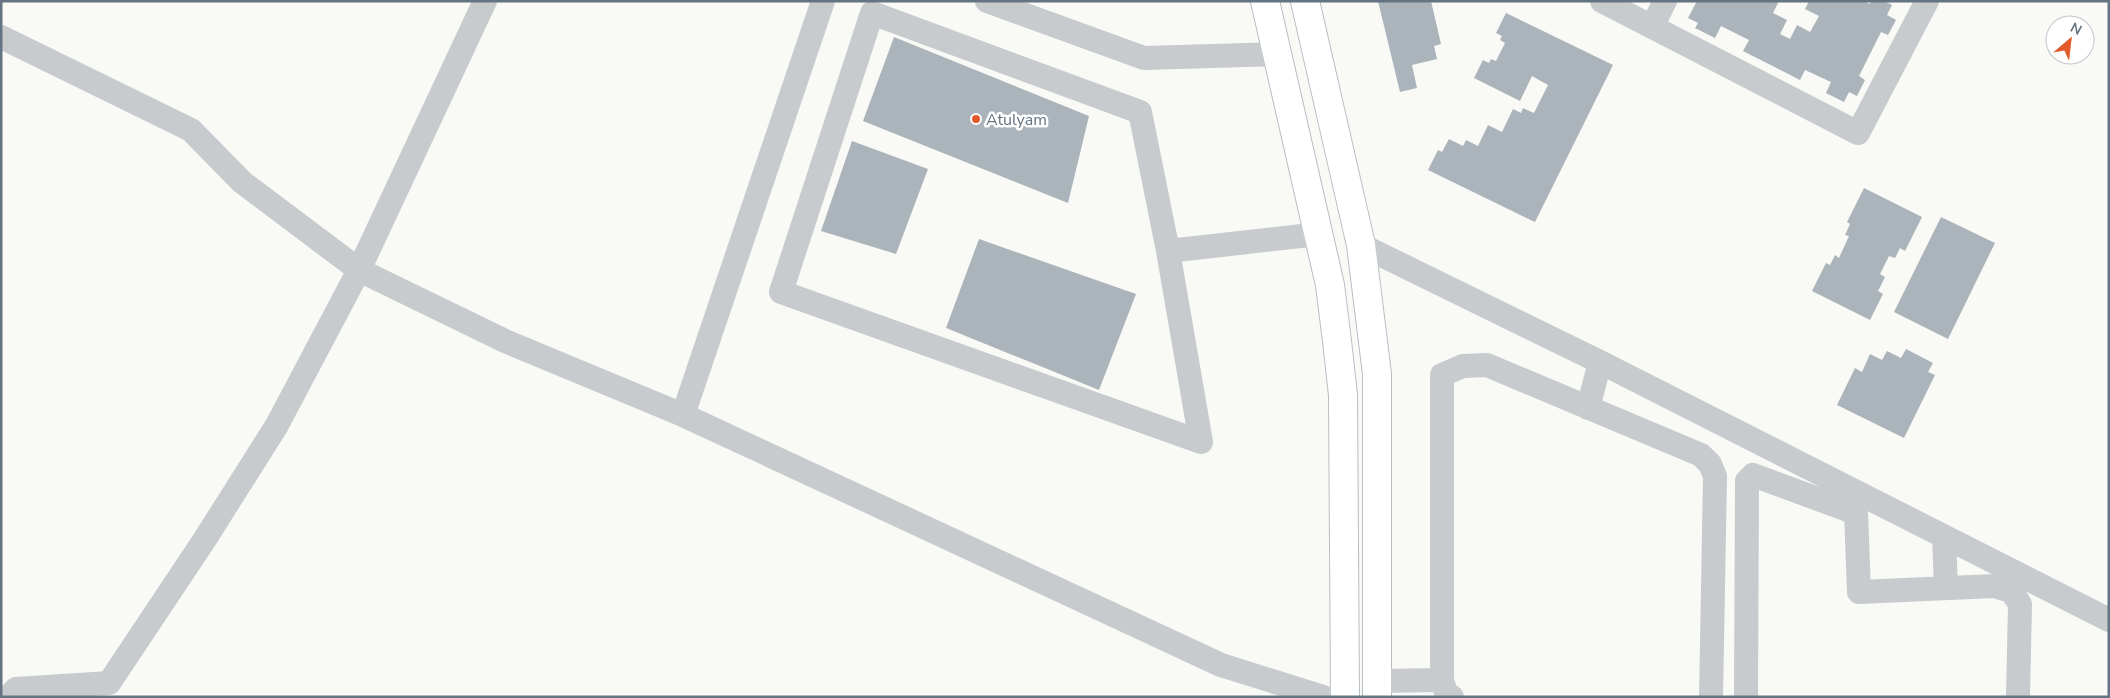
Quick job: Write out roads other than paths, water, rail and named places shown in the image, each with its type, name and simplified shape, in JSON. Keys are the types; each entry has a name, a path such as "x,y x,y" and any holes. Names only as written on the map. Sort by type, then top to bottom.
{"street":[{"path":"9,697 16,689 109,683 205,539 276,425 359,270 485,1"},
{"path":"684,415 823,1"},
{"path":"987,1 1144,58 1278,54"},
{"path":"1265,1 1330,285 1343,395 1345,697"},
{"path":"1305,1 1362,245 1377,374 1377,689 1447,688 1442,375 1463,366 1487,365 1702,455 1710,464 1715,476 1711,697"},
{"path":"1602,1 1858,133 1927,1"},
{"path":"1652,27 1665,1"},
{"path":"872,13 1140,112 1168,251 1200,442 781,292 872,13"},
{"path":"1,37 191,130 242,182 359,270 505,342 684,415 1221,665 1323,697"},
{"path":"1168,251 1319,234"},
{"path":"1362,245 1600,362 1856,502 1944,537 2109,620"},
{"path":"1588,408 1600,362"},
{"path":"1746,697 1747,481 1753,475 1856,502"},
{"path":"1856,502 1858,592 1994,586 2010,591 2020,604 2018,697"},
{"path":"1944,537 1946,588"}],"place":[{"name":"Atulyam","path":"976,119"}]}
